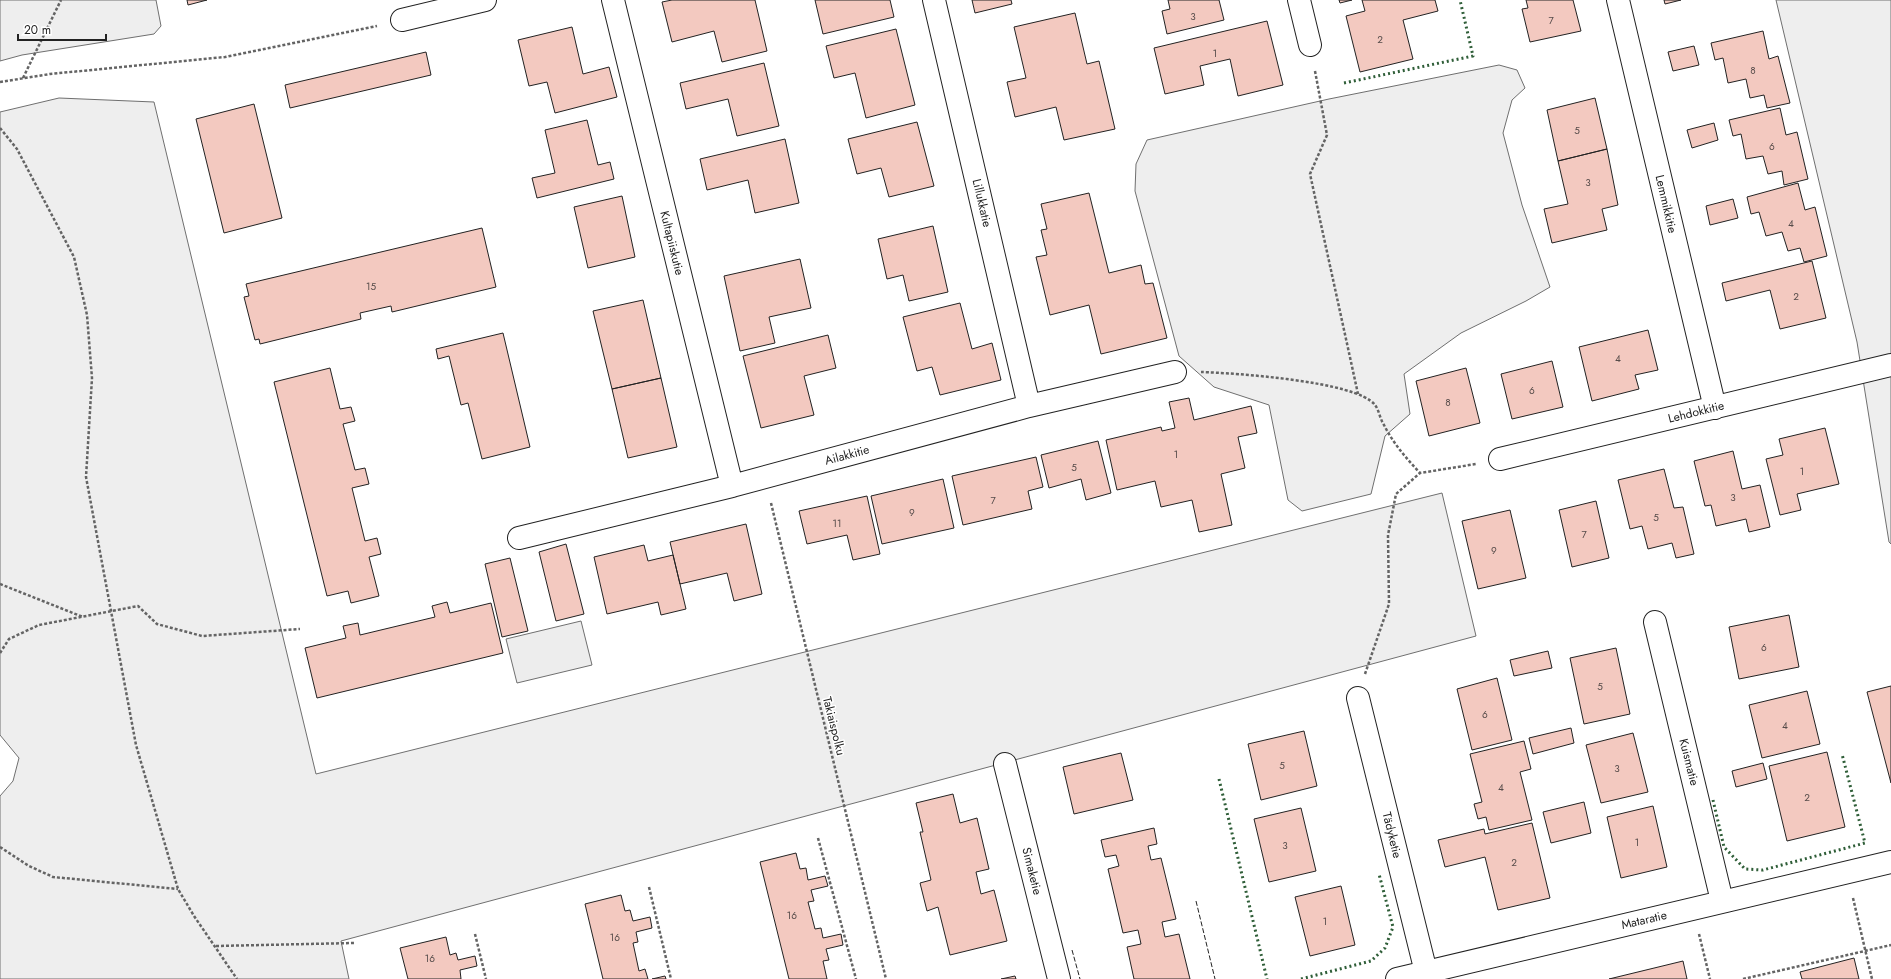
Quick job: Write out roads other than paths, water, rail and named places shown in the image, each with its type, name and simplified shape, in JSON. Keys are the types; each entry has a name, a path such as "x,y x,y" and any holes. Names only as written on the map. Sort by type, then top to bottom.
{"street":[{"path":"402,20 485,0"},
{"name":"Kultapiiskutie","path":"613,0 732,486"},
{"name":"Lillukkatie","path":"934,0 1030,406"},
{"path":"1299,0 1310,45"},
{"name":"Lemmikkitie","path":"1618,0 1715,408"},
{"name":"Lehdokkitie","path":"1500,460 1891,365"},
{"name":"Ailakkitie","path":"519,538 732,486 1030,406 1175,372"},
{"name":"Kuismatie","path":"1655,622 1722,901"},
{"name":"Tädyketie","path":"1358,698 1426,972"},
{"name":"Simaketie","path":"1005,764 1059,979"},
{"name":"Mataratie","path":"1398,979 1891,862"}]}
